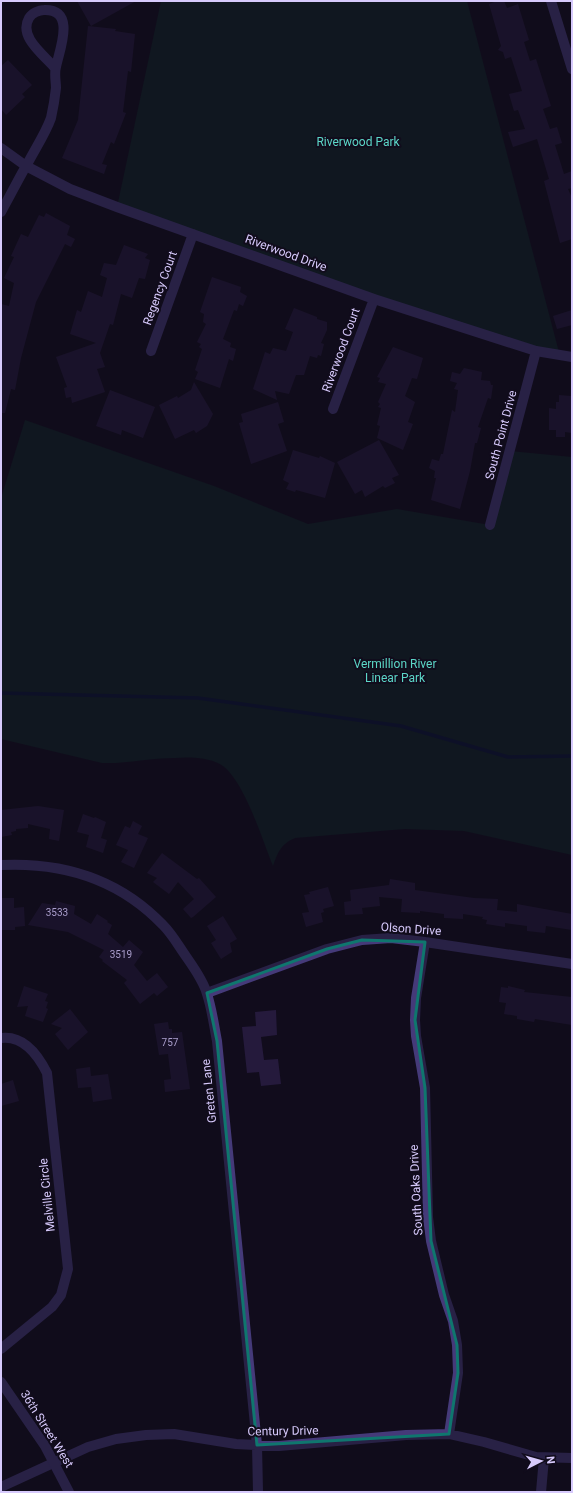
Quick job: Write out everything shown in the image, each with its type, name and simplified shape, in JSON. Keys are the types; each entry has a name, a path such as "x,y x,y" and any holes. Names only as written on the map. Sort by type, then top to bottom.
{"street":[{"path":"551,1 572,69"},
{"path":"1,212 50,118 56,90 55,68 62,48 64,34 63,23 59,15 53,11 44,10 36,12 30,17 27,24 29,38 55,68"},
{"name":"Riverwood Drive","path":"1,148 26,166 70,189 374,299 536,351 572,357"},
{"name":"Regency Court","path":"151,351 193,234"},
{"name":"Riverwood Court","path":"333,409 374,299"},
{"name":"South Point Drive","path":"490,526 536,351"},
{"name":"Greten Lane","path":"1,866 28,864 58,867 87,876 118,889 140,904 164,925 190,962 207,993 217,1041 257,1445 258,1492"},
{"name":"Olson Drive","path":"207,993 327,949 362,940 392,938 572,964"},
{"name":"South Oaks Drive","path":"425,942 416,998 415,1020 416,1036 425,1088 428,1218 431,1241 457,1345 458,1373 449,1434"},
{"name":"Melville Circle","path":"1,1038 17,1040 26,1044 35,1052 47,1073 68,1269 61,1295 52,1307 1,1350"},
{"name":"36th Street West","path":"1,1382 31,1423 54,1462 69,1492"},
{"name":"Century Drive","path":"1,1487 88,1447 116,1439 146,1435 174,1434 257,1445 279,1446 406,1435 449,1434 544,1458 572,1458"},
{"path":"541,1492 544,1458"}],"highlighted area":[{"path":"362,940 425,942 415,1020 425,1088 431,1241 457,1345 458,1373 449,1434 257,1445 217,1041 207,993 327,949"}],"green space":[{"name":"Riverwood Park","path":"161,1 467,1 560,356 536,351 117,207"},
{"name":"Vermillion River Linear Park","path":"25,420 214,486 308,524 397,509 490,525 510,451 572,457 572,855 464,831 405,829 295,838 283,846 273,866 246,798 231,774 218,763 206,759 187,758 102,763 1,739 1,498"}],"building":[{"path":"77,1 136,1 91,26"},
{"path":"497,1 504,1 507,8 518,4 529,40 524,42 530,61 536,59 551,106 543,109 550,129 557,127 562,143 555,145 564,174 572,171 572,188 568,189 572,198 572,239 560,243 544,181 549,179 537,139 513,147 508,132 525,129 518,110 514,111 509,94 522,91 511,57 505,59 503,52 498,50 501,46 489,4"},
{"path":"88,26 116,29 115,31 135,34 131,72 128,71 123,112 126,113 114,144 111,142 102,164 107,165 104,174 62,158 78,120"},
{"path":"8,60 32,85 22,94 25,97 6,115 1,109 1,66"},
{"path":"46,213 70,226 67,235 75,239 71,247 65,244 36,302 21,358 15,390 11,389 5,413 1,413 1,304 9,306 14,283 4,278 14,257 11,256 21,234 28,237 39,215 44,217"},
{"path":"124,245 148,254 145,258 150,260 145,279 139,278 132,298 121,294 113,325 110,324 100,353 105,367 97,369 105,392 72,403 71,397 66,398 64,388 67,387 56,357 96,343 70,334 77,310 81,312 88,291 102,297 107,278 100,275 104,263 116,265"},
{"path":"212,277 241,287 240,292 247,296 243,306 239,304 237,311 234,310 223,339 231,343 230,347 236,349 233,361 229,359 220,388 195,379 198,372 195,370 202,349 199,347 201,344 197,342 206,324 203,322 204,314 200,312"},
{"path":"294,308 327,322 327,330 321,343 324,344 321,356 318,355 317,358 310,356 304,375 296,375 289,394 275,391 277,400 253,389 265,352 270,354 273,348 286,351 293,332 285,329"},
{"path":"572,310 572,325 557,329 553,316"},
{"path":"393,347 423,358 417,379 412,378 405,396 415,402 408,422 413,424 403,450 377,438 380,426 377,425 381,408 378,407 380,404 378,402 386,384 378,382 380,378 377,377"},
{"path":"464,368 482,372 481,380 490,381 491,385 493,385 491,399 488,398 478,427 481,428 477,443 475,443 470,471 460,509 431,500 436,478 434,478 435,471 429,468 432,459 439,461 441,454 443,454 452,410 455,412 458,390 454,389 457,383 450,381 452,372 460,374"},
{"path":"194,382 213,414 207,426 196,433 194,430 175,439 159,405 177,396 178,398 191,390"},
{"path":"110,390 155,407 143,438 122,430 121,435 96,426"},
{"path":"559,395 571,396 572,399 572,433 565,432 565,437 556,437 556,430 549,430 549,408 556,409 556,402 559,402"},
{"path":"278,402 284,422 278,424 287,451 251,464 239,423 243,422 241,414"},
{"path":"379,440 399,475 392,478 395,483 385,488 383,486 365,497 362,490 355,494 337,462"},
{"path":"293,450 319,458 320,456 335,463 325,498 296,490 295,492 286,489 289,483 283,480"},
{"path":"38,806 64,810 59,841 49,839 50,829 28,824 28,828 16,829 16,831 11,832 12,835 1,837 1,810"},
{"path":"83,814 106,822 101,838 107,840 103,853 86,847 89,835 77,832"},
{"path":"133,821 142,826 138,834 148,838 134,868 121,862 128,850 116,845 125,826 130,828"},
{"path":"162,853 197,879 199,878 216,897 191,918 183,909 194,899 178,882 169,894 153,882 157,878 147,873"},
{"path":"390,879 415,883 415,890 474,898 498,899 497,910 517,912 517,904 572,914 572,930 546,926 545,933 527,931 527,926 505,923 505,927 486,924 487,920 482,919 483,917 463,914 463,919 444,918 444,914 420,911 420,913 401,912 402,899 379,897 380,906 362,908 363,914 345,915 344,902 351,901 350,890 389,885"},
{"path":"328,887 334,906 323,909 324,912 321,913 323,922 306,927 302,913 309,912 304,895 310,894 309,892"},
{"path":"1,898 14,898 14,908 24,907 25,926 15,927 15,930 1,930"},
{"path":"56,901 75,906 74,914 91,924 97,914 108,921 107,922 112,925 108,934 123,947 129,940 143,952 134,965 147,981 157,973 168,987 157,996 154,993 140,1004 124,983 127,980 99,957 104,950 68,932 28,925 42,903 55,905"},
{"path":"223,916 237,939 230,943 232,952 221,959 211,943 216,940 207,926"},
{"path":"24,986 48,994 45,1001 48,1002 46,1008 48,1009 43,1022 25,1016 28,1006 17,1007"},
{"path":"508,986 525,990 524,992 572,997 572,1025 535,1019 534,1022 517,1019 517,1016 504,1014 506,1003 499,1002 501,987 508,988"},
{"path":"70,1009 88,1032 68,1050 55,1034 62,1028 51,1024"},
{"path":"276,1010 277,1035 261,1037 264,1060 278,1059 281,1084 261,1086 259,1072 247,1073 242,1027 256,1026 255,1012"},
{"path":"168,1022 169,1029 172,1029 172,1033 182,1032 190,1089 165,1092 164,1080 171,1079 168,1054 159,1055 154,1024"},
{"path":"90,1067 91,1076 108,1074 112,1099 93,1102 91,1087 78,1088 76,1069"},
{"path":"13,1080 19,1101 1,1106 1,1084"}],"waterway":[{"path":"1,693 198,698 401,726 508,757 572,756"}]}
